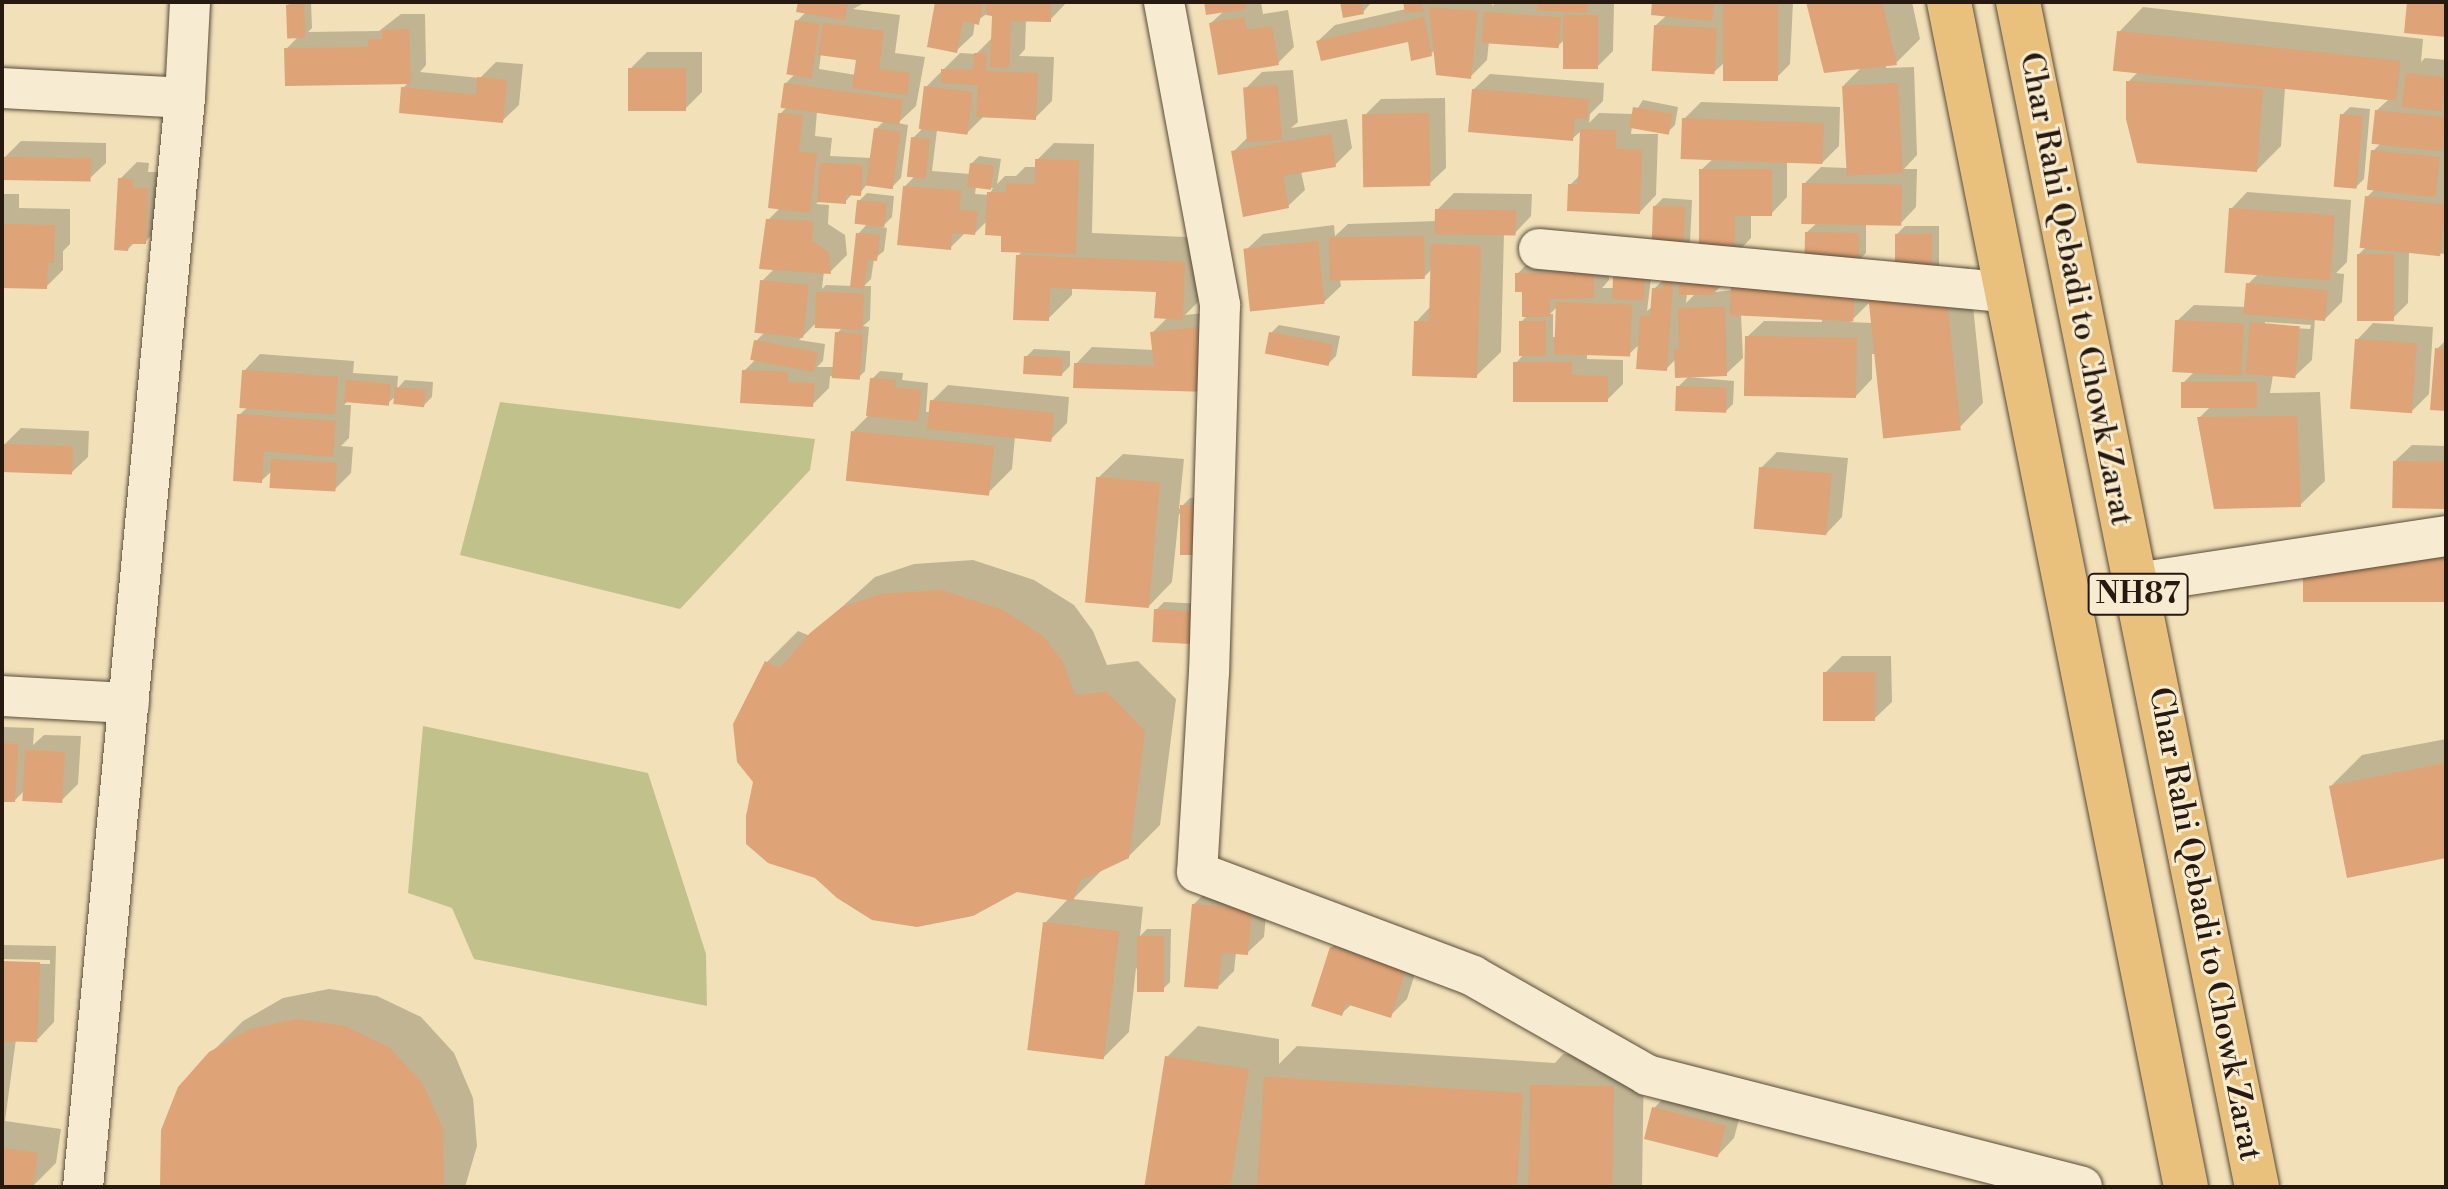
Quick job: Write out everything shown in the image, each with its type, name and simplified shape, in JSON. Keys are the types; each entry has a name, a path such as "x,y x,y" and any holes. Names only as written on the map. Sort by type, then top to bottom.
{"highway":[{"name":"NH87","path":"1949,2 2186,1187"},
{"name":"Char Rahi Qebadi to Chowk Zarat","path":"2018,2 2257,1187"}],"street":[{"path":"83,1187 185,98 190,2"},
{"path":"1164,2 1220,305 1209,672 1197,872 1473,976 1647,1075 2082,1187"},
{"path":"2,88 185,98"},
{"path":"1539,249 2005,292"},
{"path":"2136,583 2446,536"},
{"path":"2,696 129,703"}],"green space":[{"path":"500,402 815,439 810,470 680,609 460,555"},
{"path":"423,726 648,773 706,954 707,1006 474,959 452,908 408,893"}],"building":[{"path":"798,2 848,2 845,20 796,12"},
{"path":"935,2 983,2 979,25 963,21 957,53 927,47"},
{"path":"986,2 1051,2 1051,22 1011,21 1009,68 990,67 992,16 986,15"},
{"path":"1204,2 1245,2 1246,9 1206,15"},
{"path":"1340,2 1361,2 1364,14 1343,18"},
{"path":"1403,2 1422,2 1424,11 1405,13"},
{"path":"1537,2 1588,2 1587,13 1537,10"},
{"path":"1652,2 1714,2 1712,21 1651,15"},
{"path":"1723,2 1778,2 1778,81 1723,81"},
{"path":"1806,2 1882,2 1897,65 1824,73"},
{"path":"2407,2 2446,2 2446,37 2404,33"},
{"path":"304,4 305,38 287,39 286,5"},
{"path":"1429,7 1478,11 1471,79 1436,75"},
{"path":"1484,12 1561,17 1559,48 1482,43"},
{"path":"1563,15 1598,15 1598,69 1563,69"},
{"path":"1244,17 1247,30 1272,26 1279,65 1218,75 1209,23"},
{"path":"1424,17 1432,56 1411,61 1408,42 1321,61 1316,41"},
{"path":"795,20 820,24 811,78 786,74"},
{"path":"823,23 884,31 879,69 910,73 907,95 852,88 856,60 818,55"},
{"path":"1654,25 1717,28 1715,74 1652,71"},
{"path":"409,29 411,84 285,86 284,48 368,47 368,39 382,39 382,30"},
{"path":"2117,31 2400,61 2396,101 2113,71"},
{"path":"974,53 987,53 986,71 1038,73 1036,120 976,117 978,85 941,83 941,69 973,70"},
{"path":"628,68 686,68 686,111 628,111"},
{"path":"2406,73 2446,78 2442,112 2402,107"},
{"path":"477,77 507,80 503,123 399,113 401,87 476,95"},
{"path":"2126,81 2263,89 2257,172 2137,163 2126,119"},
{"path":"784,83 903,100 899,124 781,108"},
{"path":"1898,83 1903,173 1847,176 1842,86"},
{"path":"1278,85 1282,140 1247,142 1243,87"},
{"path":"924,86 973,92 967,135 919,129"},
{"path":"1472,89 1589,99 1587,119 1575,118 1573,141 1468,132"},
{"path":"1633,107 1672,114 1669,135 1629,128"},
{"path":"2375,110 2446,117 2442,151 2371,144"},
{"path":"778,113 803,115 799,152 817,153 810,213 768,208"},
{"path":"1429,113 1430,186 1363,187 1362,114"},
{"path":"2340,114 2363,116 2357,189 2334,187"},
{"path":"1682,118 1824,123 1822,164 1681,159"},
{"path":"874,128 901,132 893,189 866,185"},
{"path":"1580,129 1616,130 1616,149 1642,150 1640,214 1567,211 1568,184 1578,184"},
{"path":"1331,134 1336,167 1283,176 1289,208 1243,217 1231,151"},
{"path":"911,137 930,139 926,179 907,177"},
{"path":"2371,150 2440,157 2435,197 2367,190"},
{"path":"2,157 91,159 91,182 2,180"},
{"path":"1035,159 1079,160 1076,254 1001,252 1001,236 985,235 987,192 1006,192 1006,183 1035,184"},
{"path":"820,163 863,165 861,196 846,195 846,204 817,202"},
{"path":"970,163 994,166 991,190 967,187"},
{"path":"1699,169 1772,169 1772,216 1735,216 1735,257 1699,257"},
{"path":"118,178 133,179 133,188 148,188 146,244 129,244 128,251 114,250"},
{"path":"1802,183 1902,185 1901,226 1801,224"},
{"path":"903,186 961,191 959,210 978,211 975,235 952,233 951,250 897,245"},
{"path":"2365,196 2446,204 2440,256 2360,248"},
{"path":"857,200 887,203 884,227 854,224"},
{"path":"1653,206 1685,207 1683,251 1651,250"},
{"path":"2229,208 2335,215 2330,280 2224,273"},
{"path":"1435,209 1516,210 1516,235 1435,234"},
{"path":"766,219 813,221 812,241 829,252 831,274 759,269"},
{"path":"2,224 55,225 54,263 48,263 47,289 2,288"},
{"path":"1805,232 1859,233 1858,263 1804,262"},
{"path":"856,233 880,235 877,261 868,260 864,289 850,287"},
{"path":"1895,234 1932,234 1932,276 1895,276"},
{"path":"1424,236 1425,279 1330,281 1329,238"},
{"path":"1318,241 1325,304 1250,311 1243,249"},
{"path":"1431,244 1481,246 1477,378 1412,376 1414,321 1429,322"},
{"path":"2357,254 2394,254 2394,321 2357,321"},
{"path":"1016,255 1185,262 1183,320 1154,318 1156,292 1050,288 1049,321 1013,320"},
{"path":"1594,272 1594,298 1550,299 1550,317 1522,317 1522,292 1515,292 1515,273"},
{"path":"1613,277 1645,278 1644,300 1612,299"},
{"path":"1663,279 1673,280 1667,371 1636,369 1640,316 1650,316 1652,288 1663,289"},
{"path":"760,280 809,285 803,338 754,333"},
{"path":"1679,281 1715,281 1715,295 1679,295"},
{"path":"2246,283 2328,290 2325,321 2243,314"},
{"path":"1731,286 1855,292 1853,321 1729,315"},
{"path":"1946,290 1961,430 1883,438 1868,298"},
{"path":"816,292 864,294 863,330 815,328"},
{"path":"1556,302 1632,305 1630,357 1554,354"},
{"path":"1725,307 1727,376 1675,378 1674,349 1679,349 1678,308"},
{"path":"2175,320 2244,324 2241,376 2172,372"},
{"path":"1519,321 1546,321 1546,356 1519,356"},
{"path":"2250,322 2300,326 2295,378 2245,374"},
{"path":"1208,326 1208,392 1073,388 1074,363 1154,366 1150,332"},
{"path":"835,332 863,334 860,380 832,378"},
{"path":"1269,332 1333,344 1329,366 1265,354"},
{"path":"1745,336 1857,338 1856,398 1744,396"},
{"path":"2355,339 2417,343 2412,413 2350,409"},
{"path":"754,340 818,352 814,372 750,360"},
{"path":"2435,348 2446,349 2446,411 2430,410"},
{"path":"1024,356 1063,358 1062,376 1023,374"},
{"path":"1513,362 1572,362 1572,375 1608,376 1608,402 1513,402"},
{"path":"242,370 338,377 335,415 239,408"},
{"path":"742,370 788,372 788,382 815,383 813,407 740,403"},
{"path":"870,378 896,380 895,388 921,390 918,421 866,416"},
{"path":"346,380 391,384 389,406 344,402"},
{"path":"2181,382 2257,382 2257,408 2181,408"},
{"path":"1676,386 1727,388 1726,413 1675,411"},
{"path":"395,387 426,390 424,407 393,404"},
{"path":"930,400 1054,413 1051,442 927,429"},
{"path":"237,414 336,421 333,457 264,451 262,483 233,481"},
{"path":"2297,416 2301,507 2214,509 2197,417"},
{"path":"851,431 994,446 989,496 846,481"},
{"path":"3,444 73,446 72,474 2,472"},
{"path":"271,459 337,462 335,491 269,488"},
{"path":"2393,461 2446,462 2445,509 2392,508"},
{"path":"1759,467 1832,473 1826,535 1754,529"},
{"path":"1096,477 1160,483 1149,608 1085,603"},
{"path":"1180,505 1207,505 1207,555 1180,555"},
{"path":"2303,557 2446,557 2446,602 2303,602"},
{"path":"941,590 1003,610 1043,636 1063,662 1075,695 1107,692 1145,731 1129,858 1080,881 1073,901 1017,892 973,916 917,927 872,920 837,898 815,878 768,863 746,844 746,816 753,782 737,762 733,724 765,661 780,668 810,633 842,607 881,594"},
{"path":"1154,609 1197,611 1195,644 1152,642"},
{"path":"1823,672 1875,672 1875,721 1823,721"},
{"path":"2,743 18,744 15,802 2,802"},
{"path":"25,750 65,752 62,803 22,801"},
{"path":"2446,763 2446,858 2347,878 2329,786"},
{"path":"1192,904 1252,909 1248,955 1222,953 1218,989 1184,987"},
{"path":"1043,922 1119,931 1104,1059 1027,1050"},
{"path":"1137,936 1164,936 1164,992 1137,992"},
{"path":"1330,947 1405,971 1391,1018 1346,1004 1342,1016 1311,1006"},
{"path":"2,961 40,962 37,1042 2,1041"},
{"path":"297,1019 345,1026 390,1048 423,1084 443,1129 444,1187 160,1187 161,1130 178,1087 209,1052 250,1029"},
{"path":"1165,1056 1249,1069 1230,1187 1145,1185"},
{"path":"1264,1077 1523,1093 1517,1187 1257,1187"},
{"path":"1530,1085 1614,1086 1612,1187 1528,1187"},
{"path":"1652,1107 1726,1125 1718,1157 1644,1139"},
{"path":"2,1148 38,1153 33,1187 2,1185"}]}
